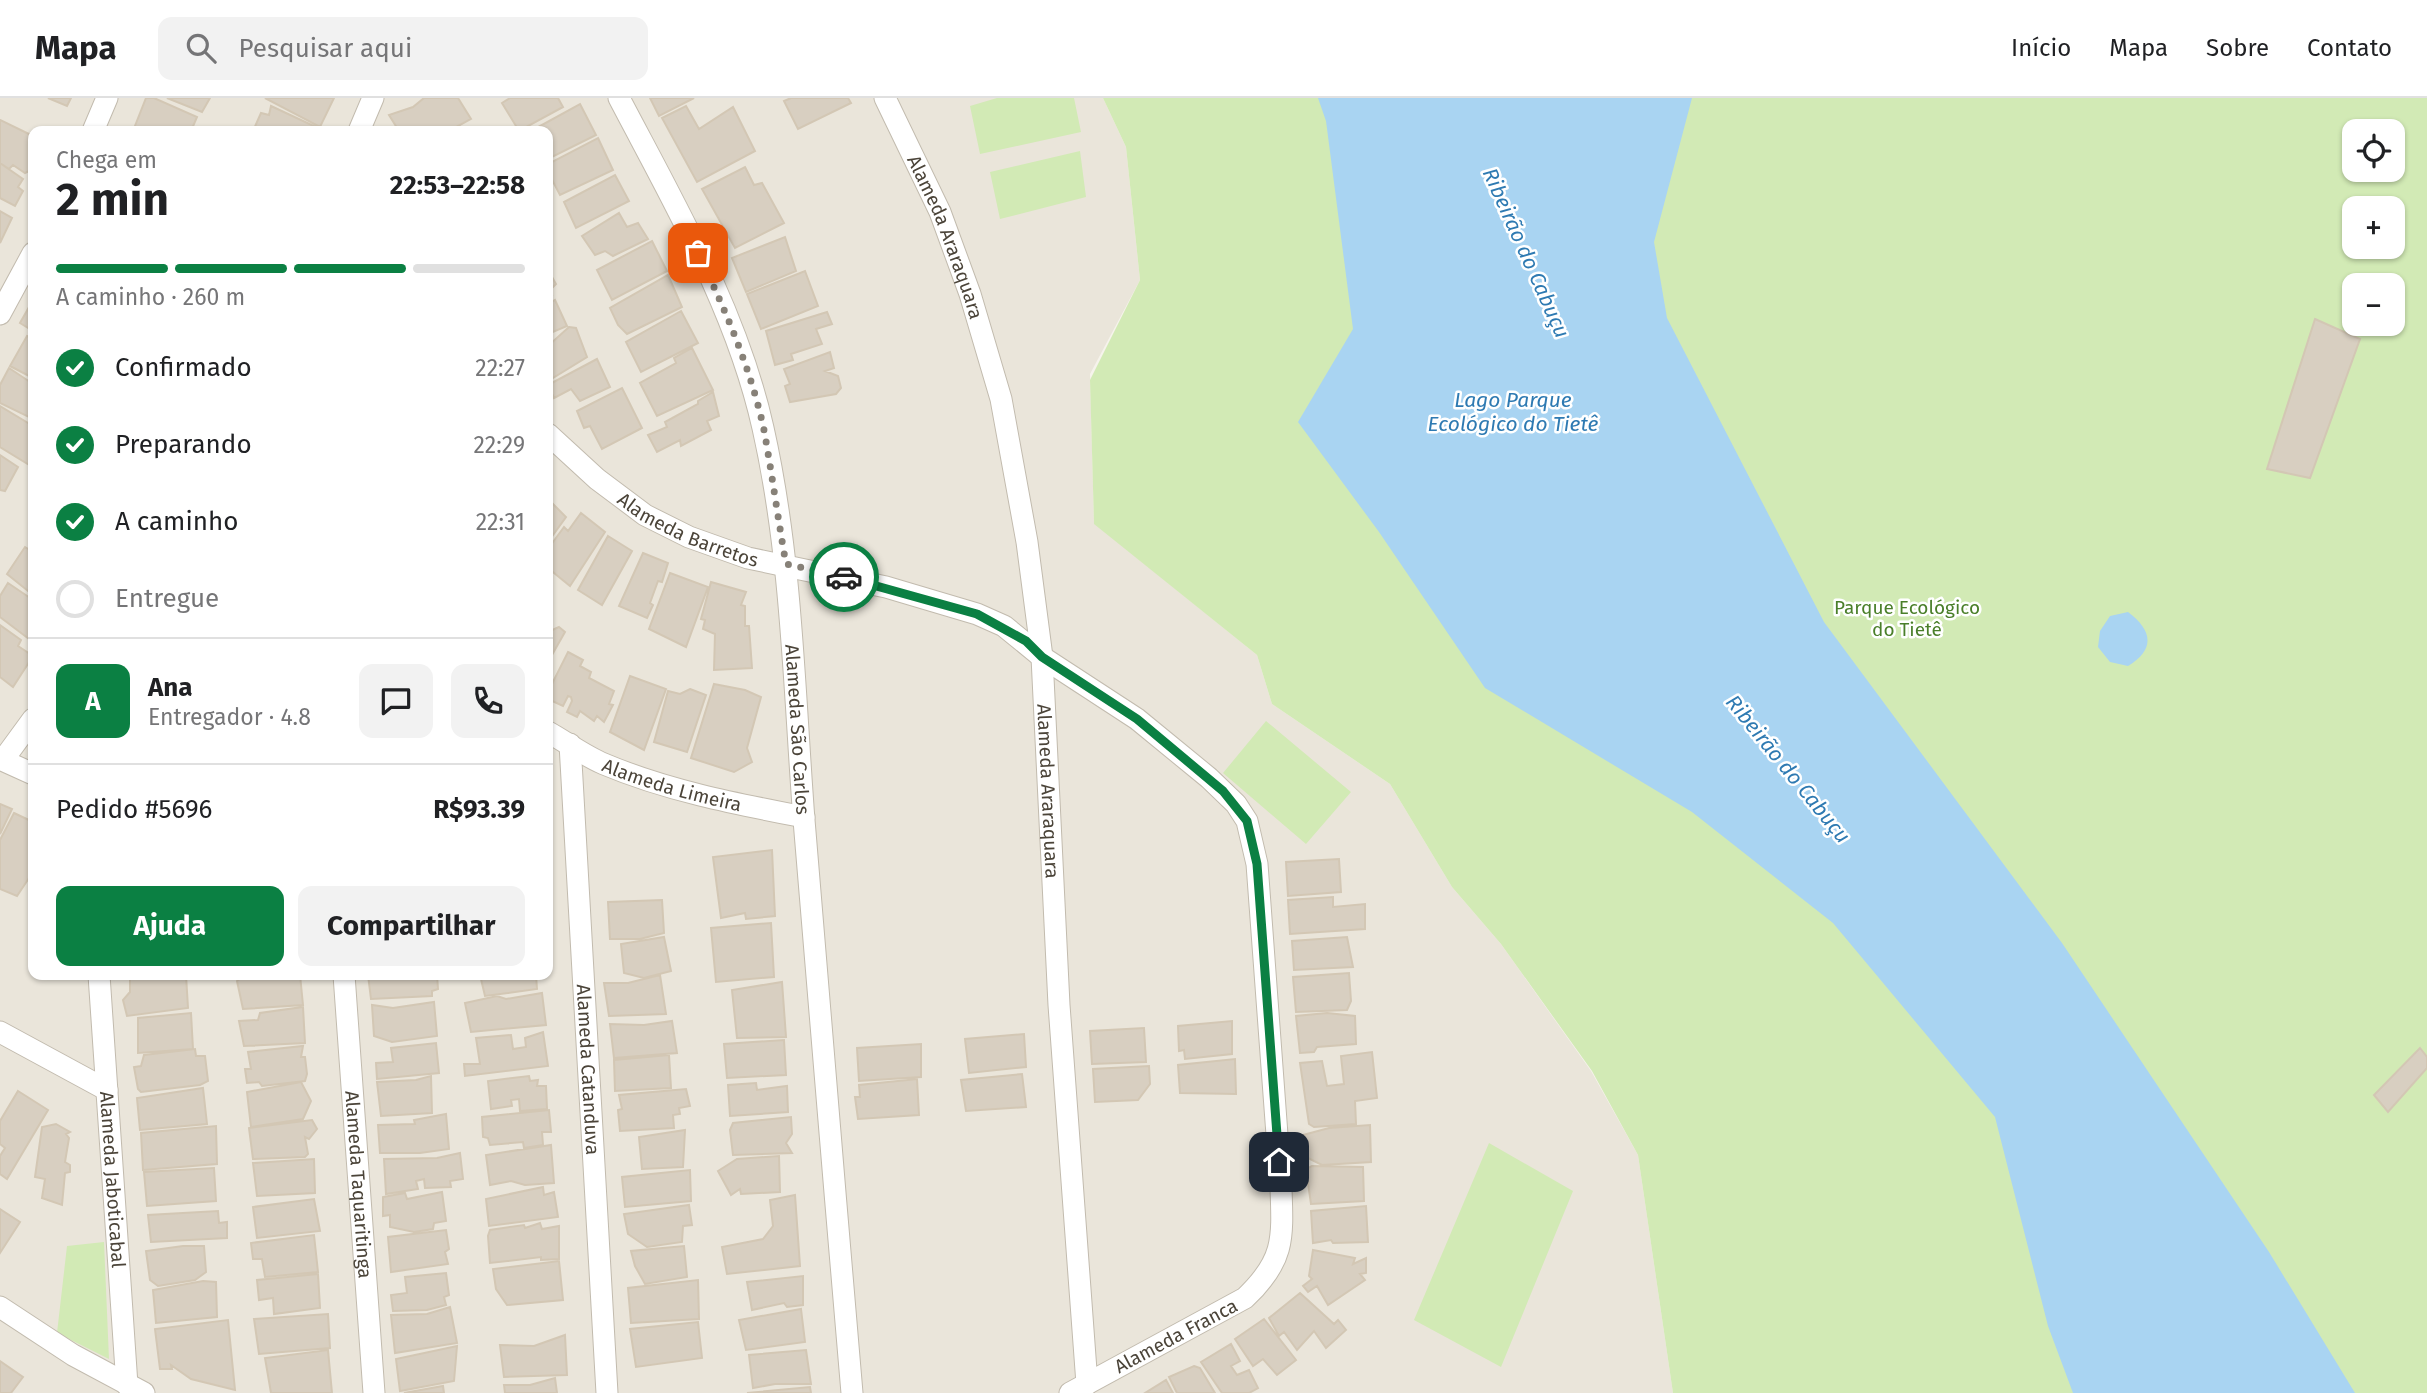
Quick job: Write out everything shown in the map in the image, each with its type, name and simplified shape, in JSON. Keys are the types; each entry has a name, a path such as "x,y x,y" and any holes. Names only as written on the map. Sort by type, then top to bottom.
{"street":[{"path":"95,126 107,98"},
{"path":"362,126 373,98"},
{"name":"Alameda São Carlos","path":"619,98 720,299 743,358 763,428 786,564 795,660 804,817 852,1393"},
{"name":"Alameda Araraquara","path":"884,98 940,212 970,294 1001,399 1027,542 1042,657 1078,1388"},
{"path":"0,314 28,262"},
{"name":"Alameda Barretos","path":"553,439 597,479 645,514 700,541 748,558 886,587 977,614 1004,626 1042,657"},
{"name":"Alameda Franca","path":"1042,657 1137,719 1209,778 1236,804 1247,821 1257,864 1281,1189 1283,1233 1278,1257 1267,1278 1245,1298 1078,1388"},
{"path":"28,725 1,759 28,772"},
{"name":"Alameda Limeira","path":"553,735 603,764 660,783 734,803 804,817"},
{"name":"Alameda Catanduva","path":"570,744 607,1393"},
{"name":"Alameda Jaboticabal","path":"99,980 135,1389"},
{"name":"Alameda Taquaritinga","path":"344,980 374,1393"},
{"path":"0,1031 107,1090"},
{"path":"0,1307 135,1389"}],"shaded area":[{"path":"0,98 1103,98 1126,147 1140,280 1090,374 1094,523 1257,655 1272,704 1390,784 1452,887 1501,944 1591,1071 1638,1155 1673,1393 0,1393"}],"green space":[{"path":"997,98 1074,98 1081,132 980,154 970,106"},
{"name":"Parque Ecológico do Tietê","path":"1103,98 2427,98 2427,1393 1673,1393 1638,1155 1592,1071 1501,944 1452,887 1390,784 1272,704 1257,655 1094,524 1090,380 1140,280 1126,147"},
{"path":"1080,151 1086,197 1000,219 990,172"},
{"path":"1266,721 1351,792 1306,844 1223,773"},
{"path":"1489,1143 1573,1191 1501,1367 1414,1320"},
{"path":"104,1242 109,1359 57,1333 67,1246"}],"water":[{"name":"Lago Parque Ecológico do Tietê","path":"1318,98 1692,98 1654,242 1667,318 1824,622 2062,943 2269,1252 2355,1393 2073,1393 2048,1326 1995,1117 1833,923 1692,812 1485,688 1379,532 1298,422 1353,329 1326,121"},
{"path":"2128,612 2142,626 2148,639 2143,653 2128,666 2110,662 2098,647 2100,631 2110,616"}],"building":[{"path":"48,98 71,98 67,106"},
{"path":"146,98 154,98 197,117 193,126 135,126"},
{"path":"167,98 210,98 202,112"},
{"path":"265,98 334,98 318,126"},
{"path":"424,98 458,98 471,119 458,126 396,126 389,115 413,107"},
{"path":"510,98 558,98 563,107 528,126 516,126 502,103"},
{"path":"650,98 694,98 659,116"},
{"path":"791,98 848,98 851,103 798,129 784,101"},
{"path":"580,104 596,135 553,156 553,126 540,126"},
{"path":"271,106 314,126 255,126 261,113 269,115"},
{"path":"686,106 699,129 733,107 755,151 697,182 662,118"},
{"path":"0,120 28,134 28,172 25,173 13,165 9,169 0,163"},
{"path":"598,138 613,170 560,195 553,182 553,161"},
{"path":"0,163 23,179 18,187 23,191 15,206 0,198"},
{"path":"745,167 754,185 762,183 784,223 735,248 702,189"},
{"path":"615,175 629,201 576,228 564,202"},
{"path":"0,211 12,218 0,243"},
{"path":"619,213 627,227 638,223 648,239 613,256 605,251 595,255 582,236"},
{"path":"785,237 796,271 746,292 732,258"},
{"path":"652,241 667,271 612,300 597,270"},
{"path":"805,271 818,306 761,329 747,294"},
{"path":"668,275 682,307 627,334 618,325 610,308"},
{"path":"555,300 567,326 553,332"},
{"path":"28,309 28,328 20,323"},
{"path":"681,311 698,343 641,372 626,342"},
{"path":"827,312 832,324 816,329 822,344 791,354 793,360 775,365 766,331"},
{"path":"2315,319 2342,331 2342,336 2360,339 2310,478 2267,469"},
{"path":"569,327 576,328 587,357 553,378 553,341"},
{"path":"27,336 28,336 28,375 10,366"},
{"path":"692,348 713,390 657,416 640,383 676,363 674,358"},
{"path":"830,352 834,368 825,371 838,376 841,388 836,394 790,402 785,386 790,384 784,369"},
{"path":"597,359 610,387 580,401 571,389 554,398 553,382"},
{"path":"9,368 28,381 28,417 0,403 0,385"},
{"path":"622,388 642,428 602,449 590,426 584,428 577,411"},
{"path":"713,392 719,416 707,421 711,430 681,446 680,440 657,452 648,435 667,427 665,422 698,404 698,401"},
{"path":"0,406 28,423 28,464 0,447"},
{"path":"0,455 18,467 5,491 0,490"},
{"path":"553,504 566,517 553,535"},
{"path":"581,513 605,532 570,586 553,572 553,542 564,527 568,531"},
{"path":"608,536 632,551 602,605 578,590"},
{"path":"25,547 28,549 28,591 7,574"},
{"path":"643,553 668,563 662,582 658,581 647,618 619,606"},
{"path":"670,573 708,587 686,647 649,629"},
{"path":"711,582 746,592 741,605 745,606 745,626 749,626 752,668 714,670 715,634 703,629 705,620 701,619"},
{"path":"8,583 28,597 28,638 0,617 0,596"},
{"path":"0,625 21,640 18,646 28,653 28,664 13,687 0,677"},
{"path":"559,627 565,632 553,653 553,630"},
{"path":"568,652 583,660 580,666 591,672 589,678 614,691 609,704 613,705 604,722 597,716 594,721 580,711 577,717 567,712 571,697 568,696 563,706 553,701 553,682"},
{"path":"630,676 666,689 644,750 610,732"},
{"path":"714,684 745,690 761,697 747,748 752,762 734,772 691,758"},
{"path":"690,689 706,695 687,752 654,742 668,691 680,694"},
{"path":"0,804 12,809 0,834"},
{"path":"14,813 28,820 28,880 17,896 0,889 0,840"},
{"path":"772,850 775,916 746,919 745,913 721,918 713,857"},
{"path":"1339,859 1341,892 1288,896 1286,862"},
{"path":"1333,897 1333,907 1365,904 1365,929 1290,934 1288,900"},
{"path":"662,900 664,933 640,939 610,939 608,902"},
{"path":"771,923 774,977 716,982 711,928"},
{"path":"664,937 671,971 644,978 624,973 621,944"},
{"path":"1347,937 1353,967 1294,970 1292,941"},
{"path":"1349,973 1351,1001 1347,1010 1296,1012 1293,977"},
{"path":"660,975 666,1014 609,1016 604,983 628,983"},
{"path":"130,980 186,980 188,1008 127,1016 123,1000 130,992"},
{"path":"300,980 303,1005 243,1009 237,981"},
{"path":"369,980 437,980 438,989 432,991 432,996 371,999"},
{"path":"481,980 536,980 537,989 485,996"},
{"path":"782,982 786,1037 737,1038 732,990"},
{"path":"542,993 546,1025 471,1032 465,1003 497,996 506,999"},
{"path":"434,1002 437,1036 392,1042 374,1036 372,1005 393,1008"},
{"path":"303,1007 305,1043 244,1046 239,1021 258,1020 260,1013"},
{"path":"191,1013 193,1049 138,1053 138,1018"},
{"path":"1327,1013 1355,1016 1356,1044 1317,1047 1314,1052 1300,1053 1296,1016"},
{"path":"672,1021 677,1053 614,1058 610,1024 644,1025"},
{"path":"1232,1021 1232,1054 1185,1059 1184,1050 1179,1051 1178,1026"},
{"path":"1144,1028 1146,1062 1092,1064 1090,1031"},
{"path":"543,1032 548,1066 465,1076 464,1064 480,1064 476,1038 511,1035 513,1049 526,1047 525,1038"},
{"path":"1024,1034 1026,1067 969,1073 965,1039"},
{"path":"784,1040 786,1075 727,1078 724,1044"},
{"path":"436,1043 439,1073 377,1079 376,1063 393,1062 391,1048"},
{"path":"921,1044 921,1077 859,1081 857,1048"},
{"path":"303,1046 301,1057 305,1057 305,1081 262,1086 259,1082 247,1083 245,1069 251,1069 248,1052"},
{"path":"2420,1048 2427,1057 2427,1068 2388,1112 2374,1095"},
{"path":"195,1049 196,1056 205,1056 208,1081 200,1085 141,1092 138,1089 134,1067 141,1066 144,1055"},
{"path":"1372,1052 1377,1098 1355,1101 1356,1124 1314,1127 1309,1124 1300,1063 1322,1061 1327,1086 1344,1084 1341,1056"},
{"path":"669,1055 671,1088 615,1091 614,1060"},
{"path":"1235,1059 1236,1094 1180,1093 1178,1065"},
{"path":"1149,1066 1150,1084 1138,1100 1095,1102 1093,1069"},
{"path":"1022,1074 1026,1107 966,1111 961,1080"},
{"path":"431,1076 432,1113 381,1116 377,1082 416,1080"},
{"path":"529,1076 530,1081 538,1080 537,1086 546,1086 547,1109 520,1111 519,1099 511,1100 512,1106 491,1109 488,1081"},
{"path":"917,1079 919,1115 858,1119 855,1097 860,1097 859,1085"},
{"path":"301,1082 311,1101 303,1119 251,1127 247,1092"},
{"path":"756,1083 757,1090 787,1086 788,1112 730,1116 728,1085"},
{"path":"203,1088 207,1124 140,1130 137,1098"},
{"path":"686,1089 690,1106 679,1108 680,1114 673,1115 674,1128 620,1131 618,1110 622,1109 619,1095"},
{"path":"18,1091 48,1110 7,1179 0,1174 0,1156 5,1148 0,1144 0,1121"},
{"path":"549,1110 551,1132 542,1132 543,1145 524,1148 523,1142 490,1145 488,1138 483,1137 482,1117"},
{"path":"446,1114 449,1149 420,1153 380,1153 378,1125 415,1124 414,1120"},
{"path":"791,1117 792,1134 786,1143 792,1153 733,1155 730,1130 733,1123"},
{"path":"312,1120 317,1129 309,1139 305,1137 308,1154 305,1157 253,1159 249,1128"},
{"path":"56,1124 70,1132 66,1134 69,1138 65,1162 70,1165 70,1172 65,1173 62,1205 42,1198 45,1179 35,1177 42,1127"},
{"path":"1370,1125 1371,1162 1322,1165 1306,1157 1303,1135 1329,1128"},
{"path":"216,1126 217,1164 143,1170 141,1133"},
{"path":"685,1130 683,1167 642,1169 639,1137"},
{"path":"551,1145 554,1183 525,1185 511,1181 490,1185 486,1155"},
{"path":"460,1153 463,1179 450,1181 451,1187 425,1188 424,1179 416,1181 418,1189 386,1194 384,1159 437,1158"},
{"path":"779,1156 780,1192 741,1194 740,1189 731,1195 718,1171 737,1159"},
{"path":"314,1159 315,1193 257,1196 253,1163"},
{"path":"1312,1166 1363,1167 1364,1201 1311,1204 1306,1169"},
{"path":"214,1168 216,1201 147,1206 144,1172"},
{"path":"690,1170 691,1201 625,1207 622,1177"},
{"path":"543,1187 544,1195 554,1192 558,1217 489,1226 486,1199"},
{"path":"442,1192 446,1221 434,1223 433,1229 414,1232 390,1227 390,1215 383,1216 383,1197 405,1193 407,1199"},
{"path":"795,1195 800,1266 727,1274 722,1247 763,1239 773,1226 770,1200"},
{"path":"314,1199 320,1231 257,1238 253,1207"},
{"path":"689,1205 692,1225 683,1226 682,1242 647,1247 628,1234 624,1214"},
{"path":"1366,1206 1368,1242 1333,1243 1331,1240 1313,1243 1311,1211"},
{"path":"0,1209 20,1222 0,1253"},
{"path":"218,1211 219,1223 227,1222 227,1238 151,1242 148,1215"},
{"path":"540,1223 542,1229 559,1226 559,1259 541,1260 541,1257 490,1263 490,1230 524,1225 525,1228"},
{"path":"446,1230 449,1249 445,1252 448,1264 391,1272 388,1237"},
{"path":"314,1235 318,1272 265,1277 262,1259 253,1259 251,1243"},
{"path":"204,1246 206,1272 195,1280 158,1286 150,1280 146,1251"},
{"path":"684,1246 687,1277 645,1284 635,1266 631,1251"},
{"path":"1313,1250 1355,1258 1353,1264 1366,1258 1366,1273 1360,1274 1365,1280 1328,1305 1317,1286 1308,1292 1303,1286 1312,1279 1309,1276"},
{"path":"559,1261 563,1300 507,1305 496,1289 493,1269"},
{"path":"446,1273 449,1295 444,1297 446,1305 427,1310 393,1311 391,1295 407,1293 405,1277"},
{"path":"318,1274 320,1308 274,1314 273,1298 259,1300 257,1280"},
{"path":"803,1276 803,1305 787,1307 784,1303 752,1310 747,1282"},
{"path":"698,1280 699,1319 631,1323 628,1288"},
{"path":"203,1281 216,1282 217,1317 156,1323 153,1290"},
{"path":"1300,1293 1334,1324 1338,1320 1346,1330 1326,1348 1314,1331 1297,1350 1284,1332 1279,1336 1269,1318"},
{"path":"450,1307 457,1343 395,1353 391,1315 427,1314"},
{"path":"801,1309 805,1342 746,1350 739,1320"},
{"path":"328,1314 330,1348 259,1354 254,1319"},
{"path":"1264,1319 1296,1360 1277,1375 1263,1359 1253,1366 1235,1339"},
{"path":"228,1320 235,1390 191,1379 171,1365 172,1369 160,1369 155,1329"},
{"path":"698,1322 702,1358 636,1367 630,1329"},
{"path":"565,1335 567,1375 504,1377 500,1345 534,1346"},
{"path":"1231,1344 1240,1361 1231,1366 1237,1375 1249,1370 1258,1388 1249,1393 1222,1393 1201,1362"},
{"path":"457,1346 454,1381 400,1391 396,1359"},
{"path":"328,1350 332,1393 271,1393 265,1358"},
{"path":"806,1350 811,1384 775,1384 753,1388 749,1355"},
{"path":"0,1361 23,1377 11,1393 0,1393"},
{"path":"1194,1366 1200,1368 1215,1393 1177,1393 1169,1377"},
{"path":"555,1378 557,1393 505,1393 504,1385 530,1385"},
{"path":"1166,1380 1173,1393 1145,1393"},
{"path":"443,1386 444,1393 404,1393"},
{"path":"810,1387 811,1393 747,1393"}],"way so far":[{"path":"698,253 720,299 743,358 763,428 786,564 844,577"}],"route":[{"path":"844,577 977,614 1004,626 1026,641 1042,657 1137,719 1209,778 1236,804 1247,821 1253,838 1257,864 1279,1162"}],"water label":[{"name":"Ribeirão do Cabuçu","path":"1526,253"},
{"name":"Ribeirão do Cabuçu","path":"1788,769"}]}
